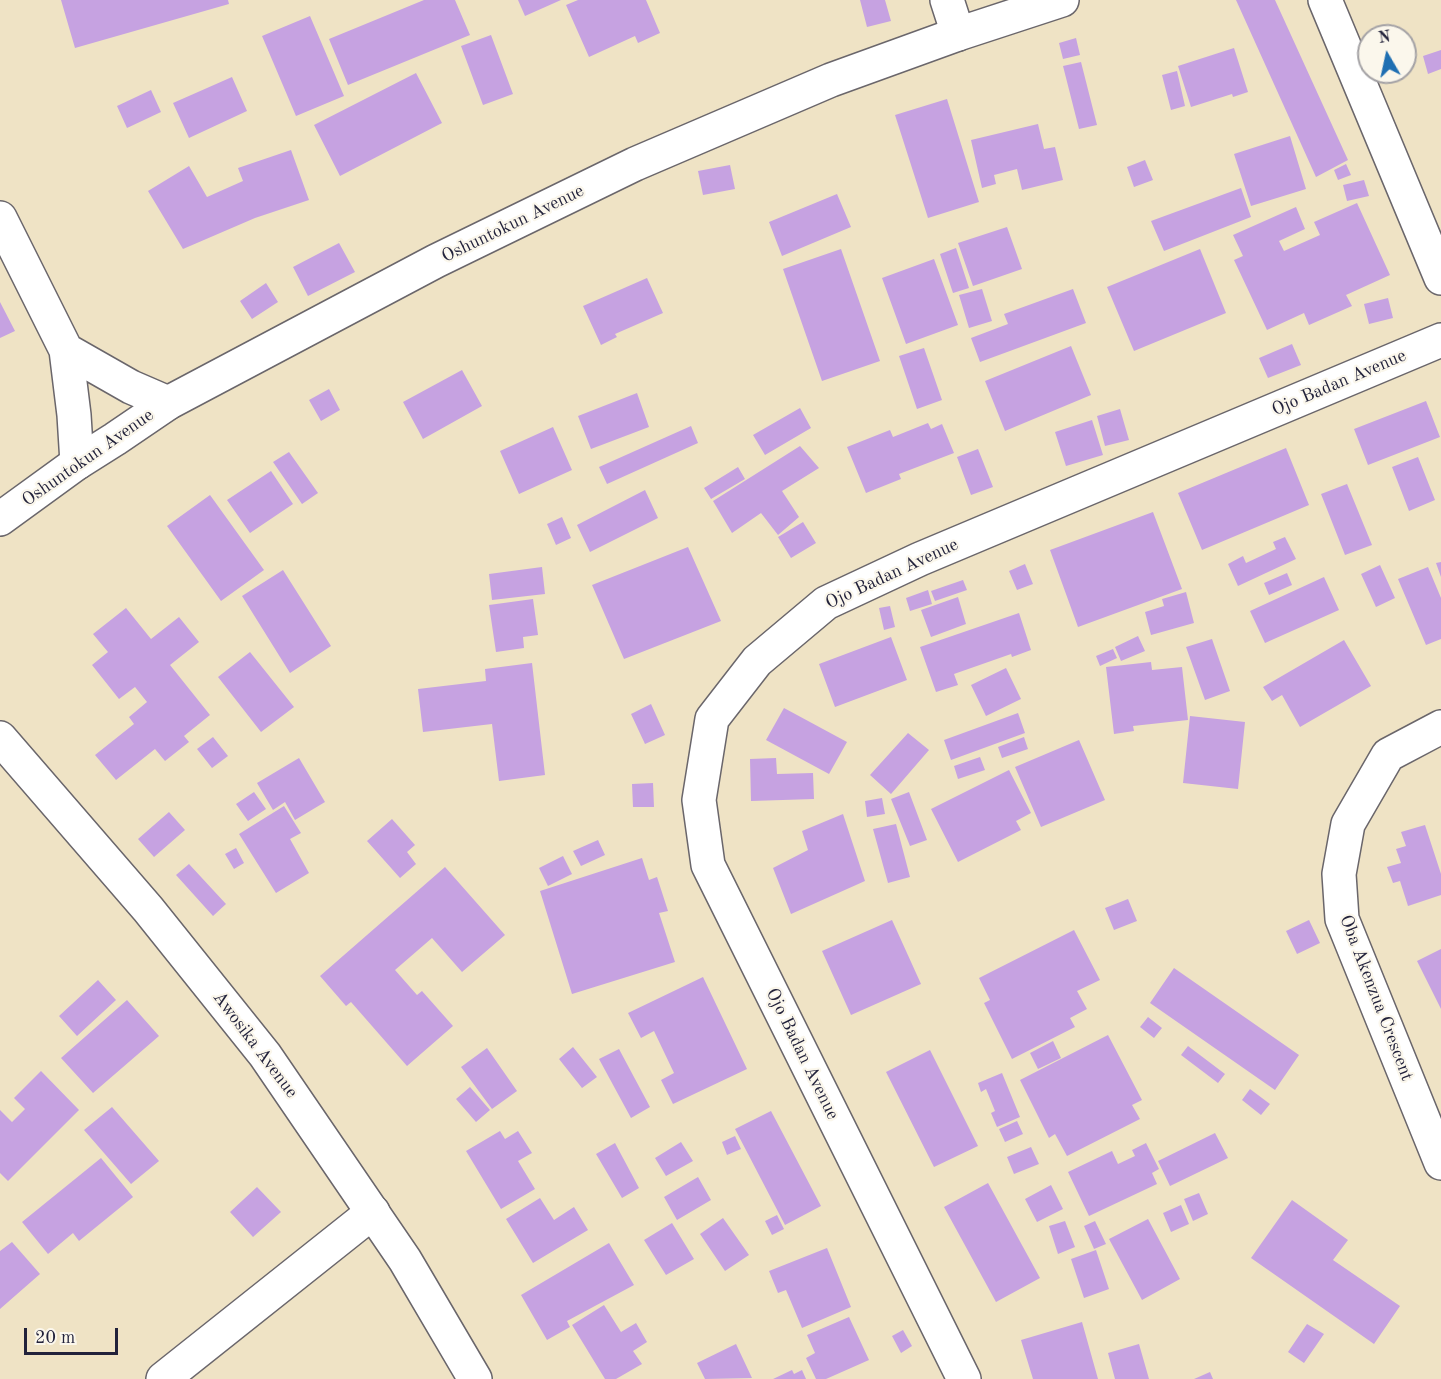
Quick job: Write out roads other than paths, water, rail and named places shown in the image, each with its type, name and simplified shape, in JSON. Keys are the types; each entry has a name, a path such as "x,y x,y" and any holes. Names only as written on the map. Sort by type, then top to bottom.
{"street":[{"path":"947,0 958,34"},
{"name":"Oshuntokun Avenue","path":"0,519 77,463 168,403 436,261 635,164 831,80 958,34 1062,0"},
{"path":"1325,0 1441,278"},
{"path":"0,218 66,350 77,463"},
{"name":"Ojo Badan Avenue","path":"964,1379 708,865 699,800 712,719 757,662 826,603 920,559 1441,340"},
{"path":"66,350 131,387 168,403"},
{"name":"Oba Akenzua Crescent","path":"1441,727 1388,755 1348,824 1339,874 1342,919 1441,1163"},
{"name":"Awosika Avenue","path":"0,738 148,909 265,1055 405,1260 475,1379"},
{"path":"164,1379 373,1212"}]}
